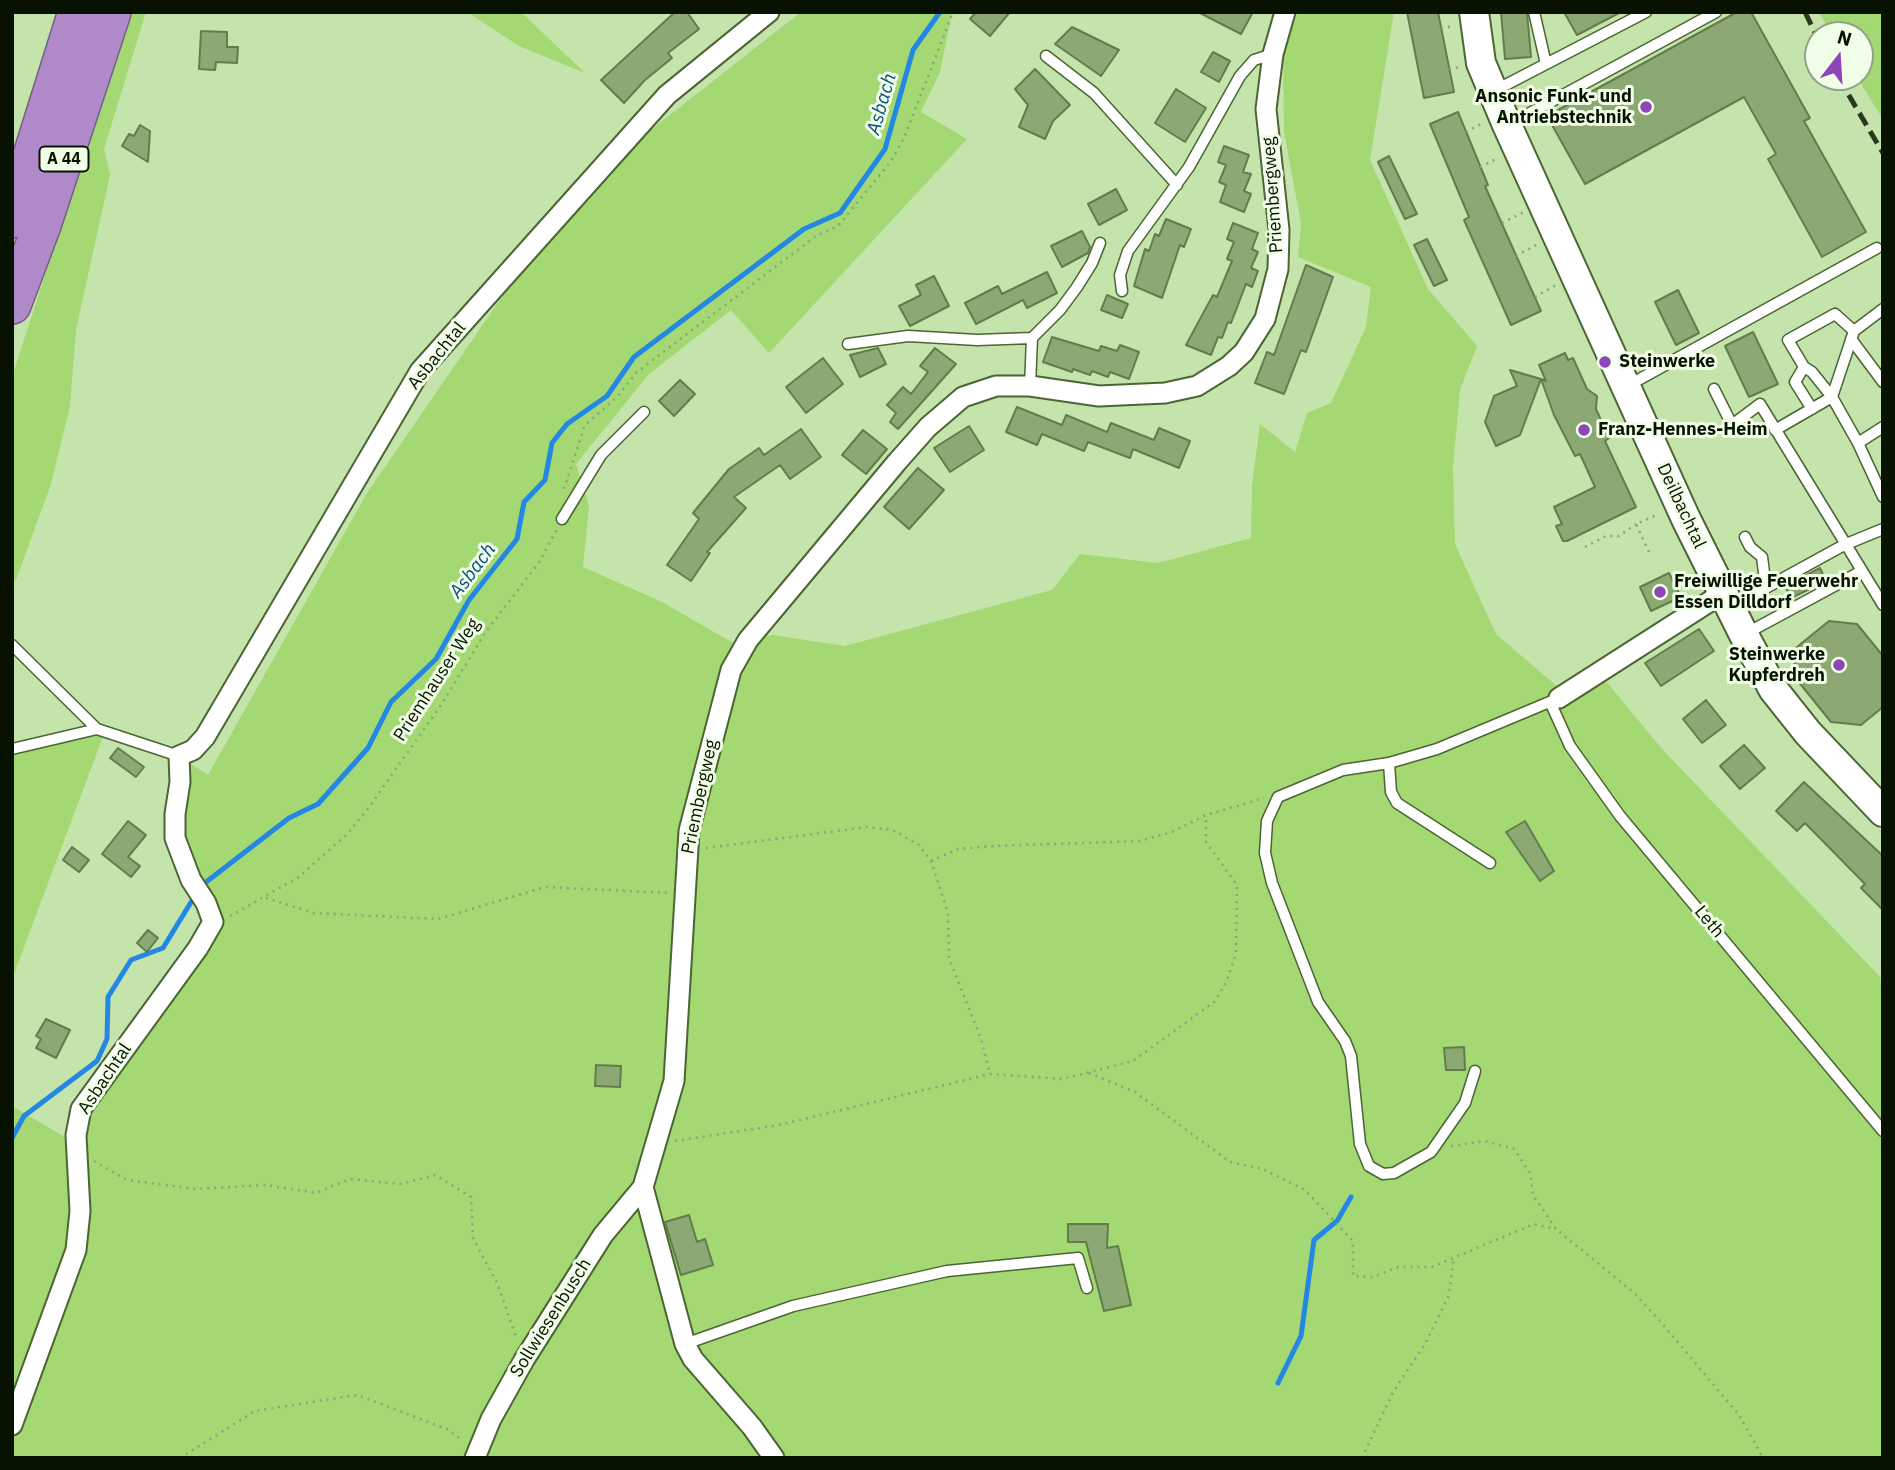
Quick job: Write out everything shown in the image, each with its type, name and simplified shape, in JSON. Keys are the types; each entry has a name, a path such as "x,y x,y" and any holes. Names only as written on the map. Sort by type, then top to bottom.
{"highway":[{"name":"A 44","path":"12,219 77,12"},
{"name":"A 44","path":"12,305 112,12"}],"street":[{"name":"Asbachtal","path":"179,756 193,750 205,737 420,371 667,94 769,12"},
{"name":"Priembergweg","path":"774,1458 752,1427 693,1359 685,1344 643,1187 670,1097 676,1067 687,850 722,697 738,654 748,640 897,462 950,406 963,397 996,386 1030,386 1099,396 1165,393 1197,386 1214,377 1244,352 1255,337 1273,299 1279,250 1266,108 1273,54 1285,12"},
{"name":"Deilbachtal","path":"1474,12 1481,63 1507,125 1679,504 1744,635 1773,689 1808,733 1883,812"},
{"path":"1555,701 1727,600"},
{"path":"179,756 175,838 191,880 206,903 213,922"},
{"name":"Asbachtal","path":"12,1425 76,1250 80,1211 77,1120 87,1099 198,948 213,922"},
{"name":"Sollwiesenbusch","path":"477,1453 491,1419 524,1360 603,1235 643,1187"}],"lane":[{"path":"1534,12 1546,64"},
{"path":"1493,92 1646,12"},
{"path":"1507,125 1716,12"},
{"path":"1122,291 1121,271 1128,251 1177,185 1240,76 1254,60 1273,54"},
{"path":"1046,56 1094,93 1177,185"},
{"path":"1030,386 1032,338 1066,302 1092,263 1100,243"},
{"path":"1626,387 1877,248"},
{"path":"1775,430 1832,397 1853,335 1883,309"},
{"path":"1883,382 1853,335 1835,314 1788,340 1804,367 1812,372 1832,397 1858,443 1883,497"},
{"path":"848,344 908,336 977,340 1032,338"},
{"path":"1804,367 1795,382 1812,409"},
{"path":"1714,389 1732,425 1760,404 1860,572 1883,605"},
{"path":"562,519 601,455 644,412"},
{"path":"1858,443 1883,427"},
{"path":"1727,600 1766,588 1844,545 1883,529"},
{"path":"1745,537 1750,547 1762,557 1766,588"},
{"path":"1744,635 1860,572"},
{"path":"12,645 97,729 179,756"},
{"path":"1475,1071 1465,1103 1431,1152 1394,1173 1375,1171 1363,1156 1351,1056 1345,1041 1318,1002 1269,868 1265,832 1278,797 1343,770 1389,763 1437,749 1555,701"},
{"name":"Leth","path":"1555,701 1570,746 1620,816 1883,1130"},
{"path":"12,749 97,729"},
{"path":"1389,763 1391,792 1397,803 1490,863"},
{"path":"685,1344 793,1306 947,1271 1077,1258 1087,1288"}],"path":[{"path":"562,519 559,506 564,486 585,425 594,414 616,398 637,372 696,324 816,236 838,226 891,161 904,138 953,12"},
{"path":"1585,547 1606,536 1619,536 1636,524 1679,504"},
{"name":"Priemhauser Weg","path":"213,922 266,898 299,877 348,833 442,705 485,633 540,561 562,519"},
{"path":"1636,524 1649,552"},
{"path":"932,861 958,849 1140,841 1172,832 1206,815 1266,797 1278,797"},
{"path":"654,1144 779,1125 990,1074 1062,1079 1133,1061 1214,1002 1226,982 1236,954 1237,885 1206,842 1206,815"},
{"path":"687,850 867,827 893,830 919,845 932,861 948,913 949,958 981,1039 990,1074"},
{"path":"266,898 314,914 370,914 396,919 424,919 466,912 545,887 683,894"},
{"path":"1089,1073 1135,1092 1230,1161 1263,1169 1305,1190 1353,1241 1353,1276 1373,1277 1398,1267 1432,1267 1534,1224 1556,1229"},
{"path":"1431,1152 1485,1141 1514,1149 1530,1173 1533,1195 1556,1229 1633,1292 1660,1321 1739,1415 1763,1458"},
{"path":"76,1151 127,1180 196,1189 265,1185 316,1194 350,1179 401,1184 435,1175 471,1196 473,1238 498,1285 524,1360"},
{"path":"1362,1458 1393,1392 1425,1344 1449,1295 1454,1257"},
{"path":"180,1458 255,1411 357,1395 447,1429 477,1453"}],"green space":[{"path":"130,12 146,12 104,149 110,175 76,330 70,406 51,484 16,580 12,582 12,377"},
{"path":"467,12 521,12 585,73 519,46"},
{"path":"801,12 952,12 940,72 921,112 967,139 769,353 731,310 649,374 576,464 589,506 583,567 660,601 735,644 772,635 845,646 1052,590 1080,554 1158,563 1251,538 1252,486 1260,424 1295,452 1307,413 1331,403 1366,327 1371,287 1298,257 1301,223 1284,132 1283,53 1298,12 1394,12 1370,160 1428,289 1477,346 1460,390 1453,467 1455,544 1496,634 1572,699 1605,680 1663,750 1883,980 1883,1458 12,1458 12,1106 75,1143 76,1268 81,1122 216,924 182,853 183,759 208,775 367,493 506,291 648,132"},
{"path":"1819,12 1883,12 1883,120 1865,91 1874,91 1874,21 1824,21"},
{"path":"95,733 104,734 12,979 12,751"}],"building":[{"path":"675,12 687,12 699,29 668,53 672,58 645,80 624,103 601,80"},
{"path":"976,12 1010,12 990,36 970,19"},
{"path":"1198,12 1253,12 1241,34"},
{"path":"1407,12 1438,12 1454,92 1424,98"},
{"path":"1501,12 1527,12 1531,57 1505,59"},
{"path":"1564,12 1621,12 1577,35"},
{"name":"Ansonic Funk- und Antriebstechnik","path":"1737,12 1751,12 1810,118 1804,121 1866,232 1822,257 1768,159 1776,154 1744,97 1585,184 1547,116"},
{"path":"1072,27 1119,50 1101,76 1055,44"},
{"path":"201,31 227,32 227,47 238,47 237,63 216,62 215,70 199,69"},
{"path":"1213,52 1230,61 1219,82 1201,72"},
{"path":"1035,69 1070,105 1053,121 1045,139 1019,127 1028,105 1015,89"},
{"path":"1176,89 1206,108 1185,142 1155,123"},
{"path":"1458,112 1488,185 1485,186 1541,311 1511,325 1464,220 1469,217 1430,124"},
{"path":"140,125 150,131 148,162 122,146 129,134 134,136"},
{"path":"1224,146 1249,155 1243,172 1251,174 1244,191 1251,194 1244,212 1220,202 1226,185 1219,182 1226,165 1218,162"},
{"path":"1389,156 1417,214 1405,219 1378,162"},
{"path":"1116,189 1127,210 1099,225 1088,204"},
{"path":"1166,219 1191,229 1184,247 1180,245 1162,298 1134,286 1145,249 1149,251 1155,234 1159,236"},
{"path":"1233,223 1258,233 1252,249 1258,252 1251,268 1258,271 1252,287 1246,284 1231,323 1228,322 1222,338 1218,337 1211,355 1186,345 1213,295 1217,297 1232,261 1227,259 1234,242 1227,239"},
{"path":"1082,231 1090,247 1088,253 1062,267 1051,246"},
{"path":"1427,239 1447,280 1434,286 1414,245"},
{"path":"1306,265 1333,277 1306,352 1301,350 1284,394 1255,383 1267,352 1274,355"},
{"path":"1047,272 1057,293 1027,308 1023,300 976,324 965,303 998,286 1002,294"},
{"path":"934,276 949,306 910,326 899,306 921,295 916,285"},
{"path":"1678,290 1699,333 1676,345 1655,302"},
{"path":"1107,295 1128,304 1122,318 1101,310"},
{"path":"1753,332 1778,384 1749,397 1725,346"},
{"path":"1052,337 1099,351 1101,346 1117,351 1120,345 1139,352 1129,379 1110,372 1108,377 1092,371 1090,375 1073,369 1072,372 1043,362"},
{"path":"878,348 886,364 860,377 850,355"},
{"path":"935,348 956,364 898,429 890,422 896,413 887,405 903,387 911,394 928,372 920,366"},
{"name":"Franz-Hennes-Heim","path":"1565,353 1568,360 1573,358 1587,389 1597,396 1596,409 1609,438 1605,441 1636,507 1563,541 1556,526 1562,524 1554,507 1595,487 1580,454 1575,456 1554,415 1541,379 1546,381 1539,365"},
{"path":"823,358 843,384 806,413 786,387"},
{"path":"1510,370 1541,379 1520,435 1496,446 1485,422 1494,396 1517,386"},
{"path":"680,380 695,394 674,416 659,401"},
{"path":"1017,407 1062,425 1066,415 1107,432 1111,423 1154,440 1159,428 1190,441 1179,468 1133,449 1130,458 1088,442 1084,451 1042,434 1037,445 1006,432"},
{"path":"969,426 984,450 950,472 934,448"},
{"path":"801,429 821,457 790,479 780,465 734,497 746,508 707,552 710,553 691,581 667,565 699,519 693,513 729,469 759,448 764,455"},
{"path":"863,430 887,449 866,474 842,455"},
{"path":"918,468 944,490 909,529 884,507"},
{"path":"1820,568 1826,581 1791,598 1785,586"},
{"name":"Freiwillige Feuerwehr Essen Dilldorf","path":"1669,573 1681,597 1651,611 1640,587"},
{"name":"Steinwerke Kupferdreh","path":"1829,621 1857,624 1883,656 1883,707 1861,725 1831,722 1793,675 1797,647"},
{"path":"1699,629 1714,651 1661,686 1645,663"},
{"path":"1706,700 1726,725 1702,743 1683,719"},
{"path":"1744,745 1765,768 1740,789 1720,766"},
{"path":"118,748 144,767 136,777 110,758"},
{"path":"1804,782 1883,856 1883,910 1861,888 1865,884 1805,823 1797,831 1776,811"},
{"path":"128,821 146,835 128,857 140,866 131,877 102,854"},
{"path":"1525,821 1554,871 1540,881 1506,832"},
{"path":"72,847 89,860 79,872 63,860"},
{"path":"148,930 158,938 147,952 137,943"},
{"path":"46,1019 70,1030 56,1058 36,1048 41,1039 36,1036"},
{"path":"1464,1047 1465,1070 1446,1070 1444,1048"},
{"path":"596,1065 621,1066 620,1087 595,1086"},
{"path":"689,1215 697,1242 705,1239 713,1265 681,1275 665,1222"},
{"path":"1068,1224 1108,1224 1107,1248 1118,1246 1131,1305 1104,1311 1086,1242 1068,1242"}],"waterway":[{"name":"Asbach","path":"201,886 289,818 318,804 368,748 391,702 436,659 469,600 517,539 524,502 545,480 552,443 567,424 607,396 634,357 804,229 840,213 885,149 913,50 940,12"},
{"name":"Asbach","path":"12,1138 24,1116 97,1061 107,1039 108,997 131,960 163,948 196,894"},
{"path":"1278,1383 1301,1336 1314,1240 1337,1221 1351,1197"}],"railway":[{"path":"1805,12 1809,21"},
{"path":"1846,91 1883,153"}],"place":[{"name":"Ansonic Funk- und Antriebstechnik","path":"1646,107"},
{"name":"Steinwerke","path":"1605,362"},
{"name":"Franz-Hennes-Heim","path":"1584,430"},
{"name":"Freiwillige Feuerwehr Essen Dilldorf","path":"1660,592"},
{"name":"Steinwerke Kupferdreh","path":"1839,665"}]}
